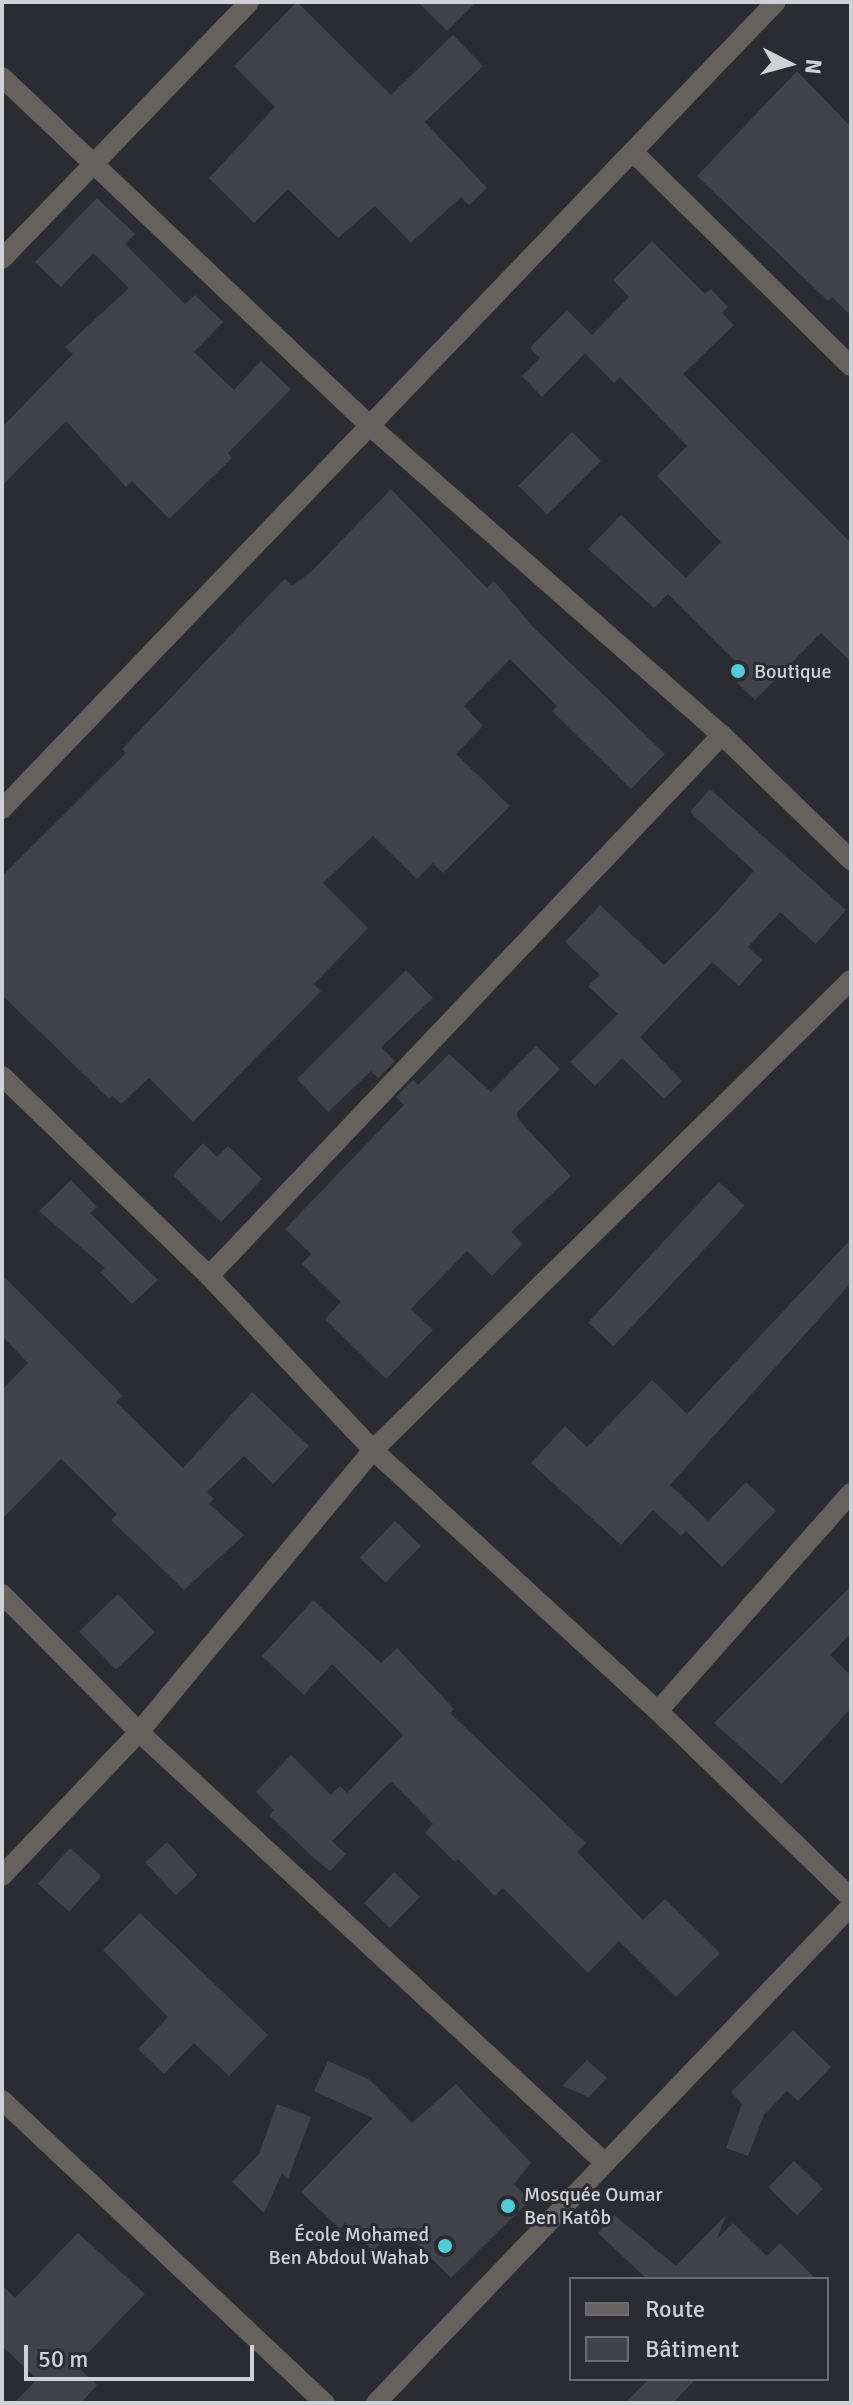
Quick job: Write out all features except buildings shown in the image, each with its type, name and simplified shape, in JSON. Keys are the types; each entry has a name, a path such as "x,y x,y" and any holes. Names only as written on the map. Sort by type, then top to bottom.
{"street":[{"path":"2,259 249,2"},
{"path":"2,809 776,2"},
{"path":"2,77 92,168 370,426 722,735 851,860"},
{"path":"633,152 851,366"},
{"path":"209,1276 722,735"},
{"path":"2,1876 139,1732 373,1450 851,980"},
{"path":"2,1076 209,1276 373,1450 658,1711 851,1898"},
{"path":"658,1711 851,1493"},
{"path":"2,1594 139,1732 605,2163"},
{"path":"376,2403 851,1906"},
{"path":"2,2100 325,2403"}],"place":[{"name":"Boutique","path":"738,671"},
{"name":"Mosquée Oumar Ben Katôb","path":"508,2206"},
{"name":"École Mohamed Ben Abdoul Wahab","path":"445,2246"}]}
